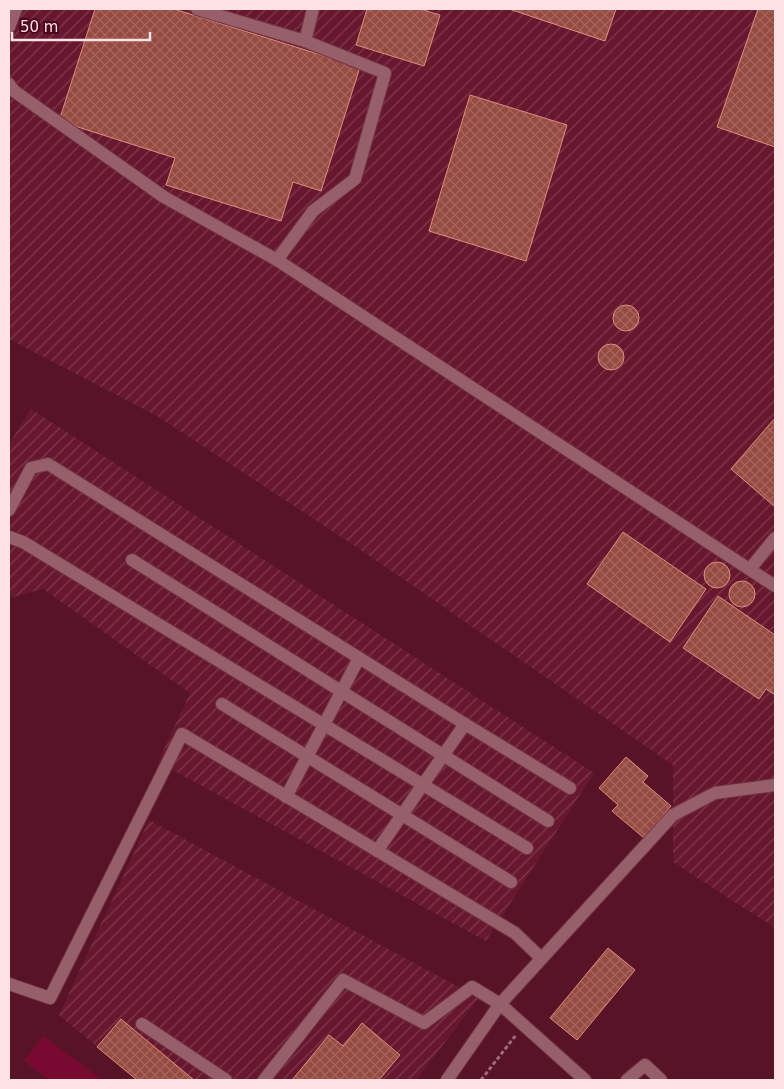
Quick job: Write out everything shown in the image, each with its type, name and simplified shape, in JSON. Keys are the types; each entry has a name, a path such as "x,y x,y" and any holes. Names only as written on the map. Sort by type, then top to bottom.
{"street":[{"path":"9,27 16,9"},
{"path":"197,9 305,41 385,73 355,179 314,211 277,260"},
{"path":"305,41 313,9"},
{"path":"9,84 14,91 164,197 277,260 775,586"},
{"path":"9,510 31,468 48,464 570,788"},
{"path":"9,537 23,542 527,848"},
{"path":"750,569 775,538"},
{"path":"132,560 548,821"},
{"path":"286,797 359,658"},
{"path":"222,704 511,882"},
{"path":"377,851 465,724"},
{"path":"9,984 50,998 182,734 515,933 541,958"},
{"path":"447,1080 500,1004 673,815 715,793 775,785"},
{"path":"264,1080 342,980 424,1023 472,987 500,1004 585,1080"},
{"path":"142,1024 226,1080"},
{"path":"627,1080 645,1065 661,1080"}],"path":[{"path":"481,1080 524,1025"}],"shaded area":[{"path":"9,9 775,9 775,928 673,862 673,765 358,548 157,416 9,339"},
{"path":"31,409 594,773 486,941 158,762 190,693 43,589 9,598 9,444"},
{"path":"149,820 479,998 416,1080 137,1080 59,1015"},
{"path":"43,1036 103,1080 49,1080 24,1061"}],"building":[{"path":"95,9 174,9 360,67 321,191 293,182 281,221 166,185 175,158 59,121"},
{"path":"367,9 420,9 440,15 424,66 356,45"},
{"path":"509,9 616,9 605,41"},
{"path":"758,9 775,9 775,147 717,127"},
{"path":"470,95 567,125 526,261 429,231"},
{"path":"626,305 635,309 639,318 635,327 626,331 617,327 613,318 617,309"},
{"path":"611,344 620,348 624,357 620,366 611,370 602,366 598,357 602,348"},
{"path":"775,418 775,507 731,469"},
{"path":"623,532 706,589 670,642 587,584"},
{"path":"717,562 726,566 730,575 726,584 717,588 708,584 704,575 708,566"},
{"path":"742,581 751,585 755,594 751,603 742,607 733,603 729,594 733,585"},
{"path":"718,596 775,635 775,695 766,689 759,699 683,648"},
{"path":"626,757 648,776 643,782 671,806 644,838 612,811 618,805 599,788"},
{"path":"608,948 635,970 577,1040 550,1018"},
{"path":"121,1019 194,1080 137,1080 97,1047"},
{"path":"362,1023 400,1055 379,1080 292,1080 329,1035 343,1046"}]}
